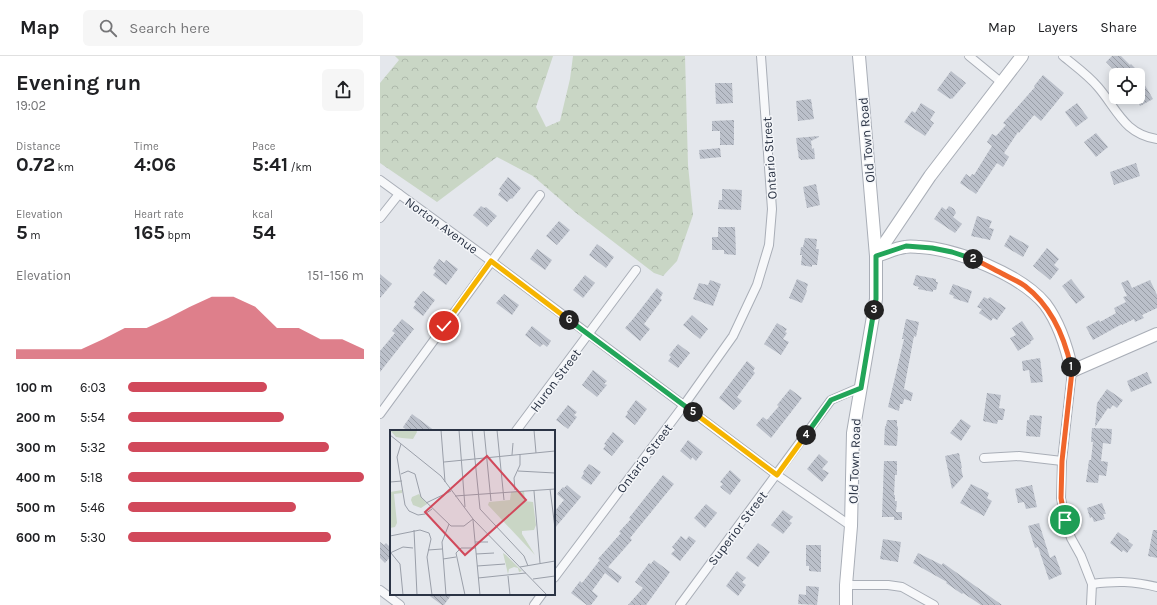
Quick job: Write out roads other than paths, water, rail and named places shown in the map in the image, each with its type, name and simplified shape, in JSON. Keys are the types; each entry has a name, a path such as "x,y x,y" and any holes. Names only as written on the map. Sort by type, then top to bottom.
{"street":[{"name":"Ontario Street","path":"555,577 684,405 733,336 757,285 769,245 772,209 762,56"},
{"name":"Old Town Road","path":"846,605 846,585 852,526 853,433 876,299 876,256 859,56"},
{"path":"969,56 1002,84"},
{"path":"876,256 930,176 1022,56"},
{"path":"1063,56 1090,78 1120,119 1133,130 1157,139"},
{"name":"Norton Avenue","path":"380,180 777,475 852,526"},
{"path":"380,218 399,194"},
{"path":"380,414 540,195"},
{"path":"876,256 906,246 932,248 952,252 982,263 1024,285 1044,303 1054,318 1067,347 1072,371 1062,461 1061,498 1065,520 1071,538 1082,556 1092,584 1091,605"},
{"name":"Huron Street","path":"517,430 636,270"},
{"path":"1072,371 1157,334"},
{"name":"Superior Street","path":"680,605 831,400 861,388"},
{"path":"984,458 1019,456 1062,461"},
{"path":"1092,584 1116,581 1139,583 1157,587"},
{"path":"846,585 888,584 902,587 934,605"},
{"path":"380,590 391,596 400,605"},
{"path":"534,605 541,595"},
{"path":"385,605 391,596"}]}
